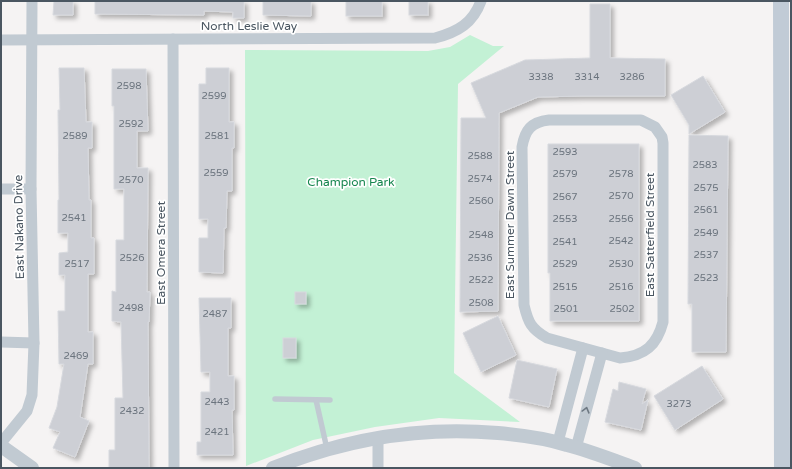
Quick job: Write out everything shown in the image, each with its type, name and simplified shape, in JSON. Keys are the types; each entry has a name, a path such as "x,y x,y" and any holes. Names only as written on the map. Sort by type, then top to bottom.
{"main road":[{"path":"781,1 786,224 782,468"}],"street":[{"name":"East Nakano Drive","path":"1,444 27,411 32,395 34,343 31,189 32,1"},
{"name":"North Leslie Way","path":"1,40 435,38 456,31 472,19 481,1"},
{"name":"East Omera Street","path":"173,39 174,468"},
{"name":"East Satterfield Street","path":"530,127 543,121 641,120 655,127 662,137 663,322 654,344 642,353 631,357 620,358 602,353"},
{"name":"East Summer Dawn Street","path":"530,127 524,136 522,146 524,305 529,323 536,332 546,338 583,348"},
{"path":"1,190 31,189"},
{"path":"1,342 34,343"},
{"path":"558,442 583,348 602,353 576,448"},
{"path":"273,468 294,459 327,449 378,437 417,432 473,431 517,435 558,442 636,468"},
{"path":"378,437 378,468"},
{"path":"1,444 32,468"}],"lane":[{"path":"275,400 330,400"},
{"path":"316,400 327,449"}],"green space":[{"name":"Champion Park","path":"470,35 493,46 504,46 458,84 454,373 520,422 439,418 375,427 313,440 246,466 245,50 428,51 450,47"}],"building":[{"path":"54,1 73,1 73,15 53,15"},
{"path":"95,1 244,1 244,18 233,18 233,12 204,11 204,15 95,14"},
{"path":"263,1 311,1 311,16 263,15"},
{"path":"346,1 382,1 382,16 346,16"},
{"path":"409,1 428,1 428,15 409,15"},
{"path":"590,4 610,4 610,58 665,59 665,96 538,97 499,113 498,311 460,312 461,118 486,118 471,83 525,60 590,58"},
{"path":"59,68 84,68 86,122 92,122 92,148 88,148 89,200 91,200 91,238 94,238 94,274 88,274 88,332 93,332 93,364 88,364 80,417 89,421 75,457 53,448 60,432 49,428 57,407 64,364 59,364 58,311 65,311 65,275 59,275 59,253 68,252 68,233 58,233 58,110 60,110"},
{"path":"206,68 229,68 229,122 234,122 234,148 232,148 232,191 227,191 223,273 199,272 199,238 208,238 208,219 199,219 199,84 206,84"},
{"path":"112,69 146,69 148,131 137,131 137,168 148,168 147,292 150,292 148,322 149,468 109,468 109,450 115,450 115,398 123,398 121,322 112,321 112,291 116,292 116,240 124,240 124,189 114,189 114,106 112,106"},
{"path":"703,76 725,112 689,134 689,125 671,95"},
{"path":"689,135 728,136 726,352 692,352 692,304 688,304"},
{"path":"548,144 639,144 639,321 550,321 550,273 548,273"},
{"path":"295,292 306,292 306,304 295,304"},
{"path":"199,298 231,298 231,328 228,328 228,376 234,376 234,410 232,410 233,455 197,455 197,442 201,442 201,392 210,392 210,372 201,372"},
{"path":"498,316 516,355 481,372 463,333"},
{"path":"283,338 296,338 296,358 283,358"},
{"path":"517,360 557,369 549,407 509,398"},
{"path":"702,366 723,399 675,430 654,396"},
{"path":"619,382 646,389 642,404 648,400 641,430 605,422 613,389 618,391"}]}
